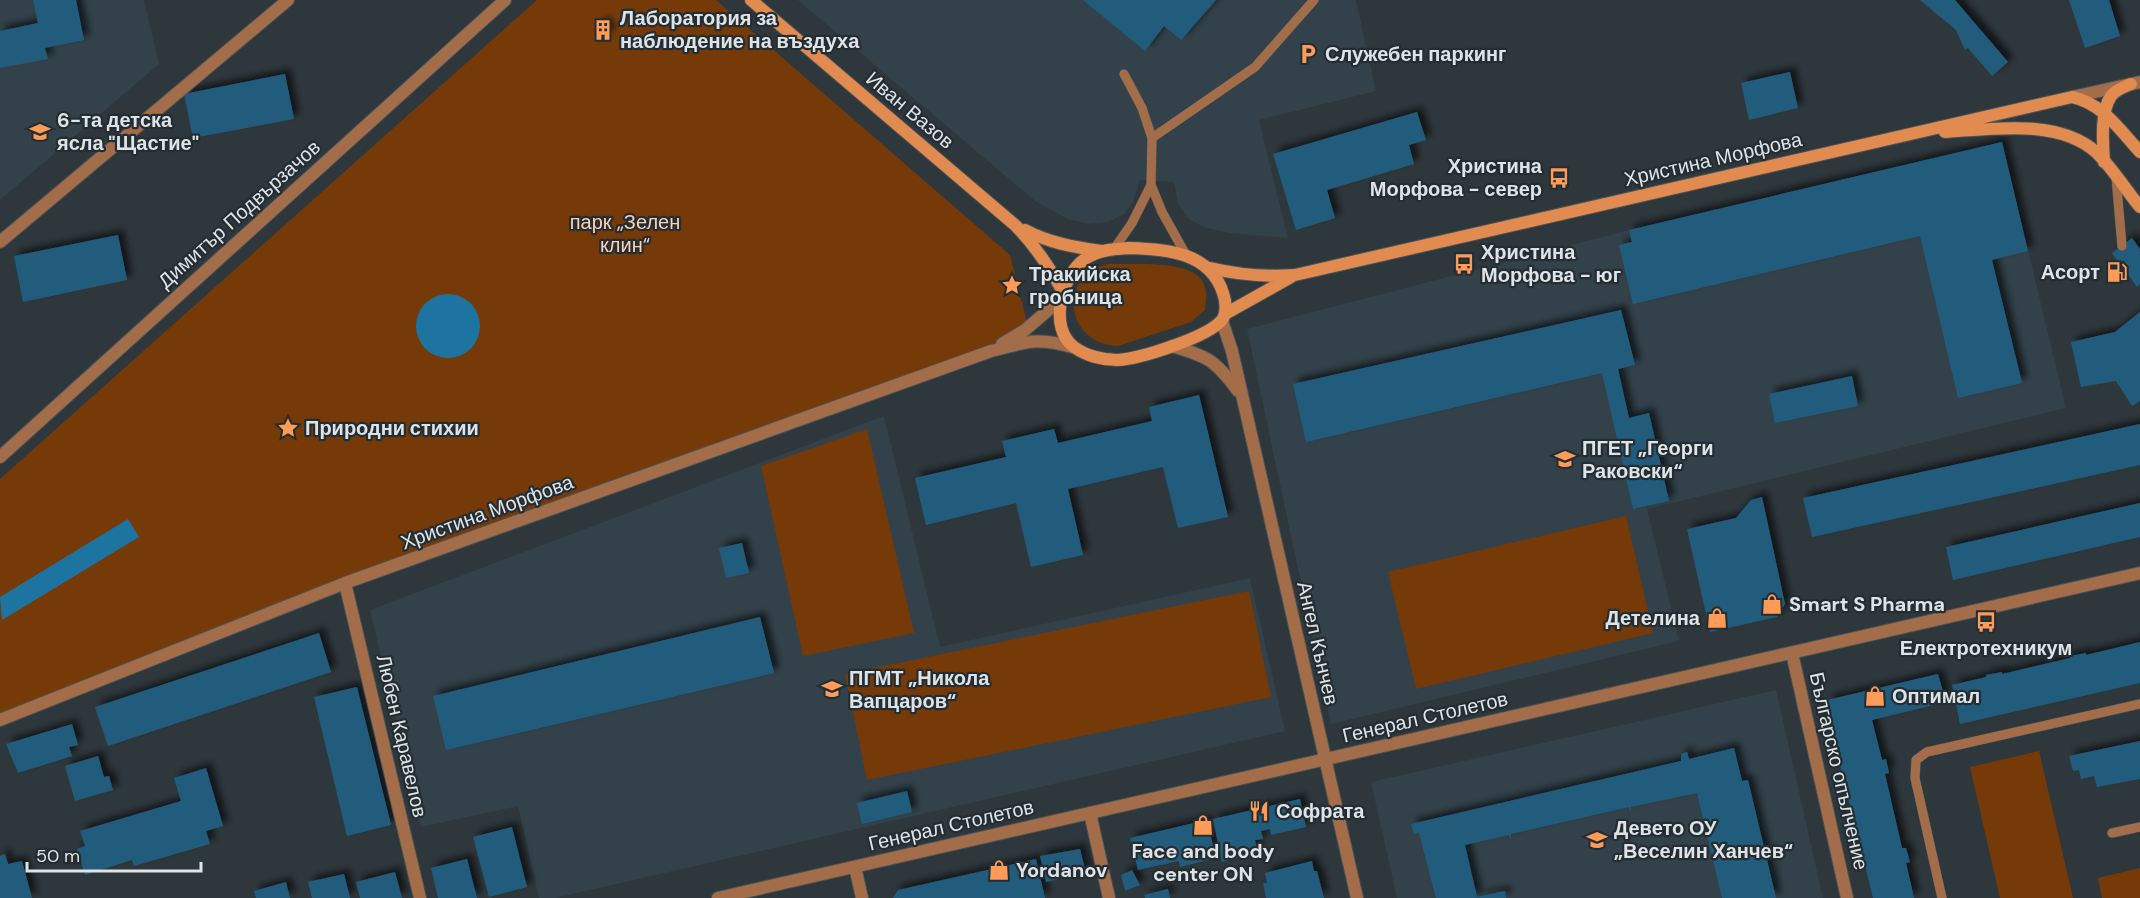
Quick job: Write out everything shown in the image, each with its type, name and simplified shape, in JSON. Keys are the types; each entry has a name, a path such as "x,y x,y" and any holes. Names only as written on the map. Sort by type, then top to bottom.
{"main road":[{"name":"Иван Вазов","path":"752,0 1016,226 1049,265 1061,295"},
{"path":"2104,162 2102,143 2105,114 2111,96 2135,83"},
{"path":"2072,97 2090,103 2105,114 2140,152"},
{"name":"Христина Морфова","path":"1210,268 1239,275 1264,277 1295,275 2072,97"},
{"path":"1908,135 2008,128 2032,129 2078,140 2096,152 2140,207"},
{"name":"Иван Вазов","path":"1016,226 1040,238 1064,246 1107,250"},
{"path":"1149,248 1186,255 1210,268 1225,299 1223,317 1201,334 1141,356 1118,360 1100,359 1072,347 1061,322 1061,295 1072,272 1085,260 1107,250 1149,248"},
{"name":"Христина Морфова","path":"1223,317 1295,275"}],"street":[{"path":"0,242 288,0"},
{"name":"Димитър Подвързачов","path":"0,457 505,0"},
{"name":"Христина Морфова","path":"2072,97 2135,83"},
{"name":"Христина Морфова","path":"991,351 1025,330 1061,295"},
{"name":"Ангел Кънчев","path":"1223,317 1357,898"},
{"name":"Христина Морфова","path":"0,720 345,583 991,351 1030,341 1050,341 1072,347"},
{"name":"Ангел Кънчев","path":"1172,346 1200,354 1220,367 1241,396"},
{"name":"Генерал Столетов","path":"718,898 2140,573"},
{"name":"Любен Каравелов","path":"345,583 420,898"},
{"name":"Българско опълчение","path":"1792,653 1847,898"},
{"path":"1090,813 1109,898"},
{"path":"855,867 862,898"}],"lane":[{"path":"1152,138 1255,67 1314,0"},
{"path":"1124,74 1142,108 1152,138 1151,186 1162,213 1186,255"},
{"path":"2116,177 2122,246"},
{"path":"1107,250 1132,223 1151,186"},
{"path":"1942,898 1915,778 1916,760 1927,752 2140,704"},
{"path":"2112,833 2140,826"}],"shaded area":[{"name":"6-та детска ясла \"Щастие\"","path":"0,0 144,0 159,64 0,200"},
{"path":"798,0 1356,0 1376,91 1259,120 1288,238 1229,233 1203,227 1189,219 1178,204 1174,182 1140,180 1132,204 1124,214 1108,222 1089,224 1068,219 1035,201"},
{"name":"ПГЕТ „Георги Раковски“","path":"2002,142 2066,408 1647,509 1679,641 1331,724 1247,329 1629,230"},
{"name":"ПГМТ „Никола Вапцаров“","path":"884,416 940,647 1250,578 1285,731 555,898 539,898 518,806 421,827 370,610"},
{"name":"Девето ОУ „Веселин Ханчев“","path":"1776,690 1823,898 1397,898 1371,782"}],"green space":[{"name":"парк „Зелен клин“","path":"537,0 716,0 1010,255 1028,327 972,354 0,718 0,479"},
{"path":"1108,264 1174,266 1186,270 1196,275 1205,285 1205,310 1191,322 1118,346 1098,342 1083,330 1078,322 1074,303 1079,282 1084,275"},
{"path":"867,429 914,633 803,656 761,466"},
{"path":"1626,516 1653,633 1416,689 1388,572"},
{"path":"1249,591 1271,697 867,780 845,674"},
{"path":"2039,751 2073,898 2000,898 1970,767"},
{"path":"2140,868 2140,898 2102,898 2098,878"}],"water":[{"path":"442,294 454,294 471,303 478,314 480,326 478,338 471,349 454,358 442,358 430,353 421,344 416,332 416,320 421,308 430,299"},
{"path":"128,519 139,537 2,620 0,597"}],"building":[{"path":"33,0 76,0 84,40 45,48 48,59 0,68 0,31 38,23"},
{"path":"1083,0 1216,0 1181,40 1164,26 1145,51"},
{"path":"1920,0 1955,0 2008,62 1992,76 1968,48 1965,50 1956,30"},
{"path":"2069,0 2109,0 2120,36 2085,48"},
{"name":"Лаборатория за наблюдение на въздуха","path":"604,21 611,33 603,38 596,26"},
{"path":"1790,72 1798,108 1749,120 1741,83"},
{"path":"285,74 294,119 193,138 184,94"},
{"path":"1417,112 1426,140 1409,145 1414,164 1327,190 1335,218 1296,230 1273,154"},
{"path":"2002,142 2028,251 1992,260 2022,383 1958,398 1920,236 1633,304 1619,245 1632,242 1629,230"},
{"path":"118,235 127,280 23,302 14,256"},
{"path":"2132,238 2140,249 2140,284 2137,287 2112,253"},
{"path":"1621,310 1635,365 1618,369 1629,418 1649,413 1669,501 1633,509 1602,373 1306,442 1293,384"},
{"path":"2140,312 2140,401 2132,406 2116,381 2081,387 2071,342 2115,332"},
{"path":"1852,376 1858,406 1775,423 1769,394"},
{"path":"1199,395 1228,517 1178,528 1163,467 1068,489 1083,555 1031,567 1016,503 926,525 915,478 1006,457 1002,441 1054,429 1058,443 1152,421 1149,407"},
{"path":"2140,424 2140,465 1812,537 1803,498"},
{"path":"1762,497 1785,604 1777,617 1710,632 1687,529 1736,518 1751,500"},
{"path":"2140,503 2140,537 1953,580 1946,547"},
{"path":"742,543 749,573 726,578 719,548"},
{"path":"760,617 774,673 446,750 433,696"},
{"path":"319,633 331,672 108,746 95,707"},
{"path":"2140,642 2140,683 1960,724 1952,685 1986,677 1986,675 2002,672 2002,674 2070,658 2070,656 2086,653 2086,655"},
{"path":"1938,674 1946,702 1872,720 1882,760 1886,759 1889,773 1885,774 1902,848 1906,848 1910,862 1906,863 1914,898 1873,898 1865,865 1863,865 1827,700"},
{"path":"357,687 391,825 347,836 314,697"},
{"path":"72,724 78,745 69,747 72,756 18,773 6,744"},
{"path":"2140,741 2140,779 2097,787 2094,776 2081,779 2079,770 2073,771 2069,756"},
{"path":"1734,748 1742,781 1748,780 1776,898 1722,898 1697,793 1631,807 1631,812 1629,807 1511,834 1511,839 1509,835 1465,845 1477,897 1505,891 1506,898 1436,898 1419,833 1414,834 1411,824 1681,761 1681,754 1687,752 1689,759"},
{"path":"98,756 104,777 109,776 113,790 75,801 65,766"},
{"path":"206,768 223,826 206,831 210,844 134,866 132,860 85,875 77,849 85,846 80,831 181,801 174,778"},
{"path":"907,791 912,812 862,824 857,803"},
{"path":"1300,799 1306,827 1271,835 1270,829 1261,831 1263,839 1255,840 1258,853 1222,862 1213,819"},
{"path":"1207,820 1216,858 1180,867 1179,861 1138,870 1130,838"},
{"path":"512,827 527,887 489,897 473,837"},
{"path":"1080,849 1086,873 1046,882 1040,856"},
{"path":"5,854 8,864 22,861 32,898 0,898 0,856"},
{"path":"467,859 477,898 438,898 431,868"},
{"path":"1036,859 1045,898 893,898 898,890"},
{"path":"1312,861 1324,898 1266,898 1263,883 1267,883 1265,873"},
{"path":"1132,870 1140,885 1125,891 1121,875"},
{"path":"395,872 402,898 360,898 356,882"},
{"path":"344,874 350,898 312,898 308,882"},
{"path":"286,882 290,898 256,898 254,891"},
{"path":"1168,889 1170,898 1145,898 1144,895"}],"place":[{"name":"Лаборатория за наблюдение на въздуха","path":"603,30"},
{"name":"Служебен паркинг","path":"1308,54"},
{"name":"6-та детска ясла \"Щастие\"","path":"40,132"},
{"name":"Христина Морфова - север","path":"1559,178"},
{"name":"Христина Морфова - юг","path":"1464,264"},
{"name":"Асорт","path":"2117,272"},
{"name":"Тракийска гробница","path":"1012,285"},
{"name":"Природни стихии","path":"288,428"},
{"name":"ПГЕТ „Георги Раковски“","path":"1565,459"},
{"name":"Smart S Pharma","path":"1772,604"},
{"name":"Детелина","path":"1717,618"},
{"name":"Електротехникум","path":"1986,622"},
{"name":"ПГМТ „Никола Вапцаров“","path":"832,689"},
{"name":"Оптимал","path":"1875,696"},
{"name":"Софрата","path":"1259,811"},
{"name":"Face and body center ON","path":"1203,825"},
{"name":"Девето ОУ „Веселин Ханчев“","path":"1597,840"},
{"name":"Yordanov","path":"999,870"}]}
